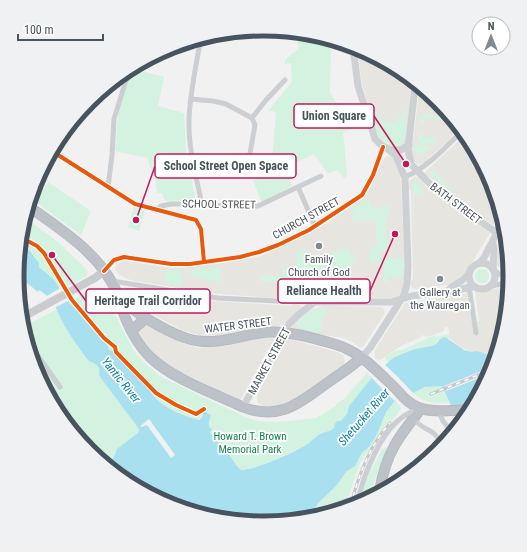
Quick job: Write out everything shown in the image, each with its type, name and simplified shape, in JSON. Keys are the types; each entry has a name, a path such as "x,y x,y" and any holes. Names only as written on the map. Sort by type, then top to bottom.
{"highway":[{"path":"33,210 78,243 94,258 104,271 119,296 123,310 132,330 145,351 160,366 173,374 243,408 253,411 269,412 282,411 293,407 362,357"},
{"name":"WATER STREET","path":"119,296 134,310 146,318 182,336 200,342 215,341 266,332 284,332 337,345 362,357 412,405 421,409"},
{"path":"132,330 146,318"},
{"path":"381,484 392,448 400,434 421,409 462,410"}],"main road":[{"path":"354,54 356,77 360,94 374,136 378,143 396,156 405,177 408,273 406,291 370,348 362,357"},
{"path":"415,91 408,151 410,161 417,171"},
{"path":"386,148 399,151 409,145"},
{"name":"BATH STREET","path":"417,171 447,197 497,232"},
{"path":"448,290 463,280 473,266 484,259 497,232"},
{"path":"315,302 389,302 448,290 454,291 463,288 475,287 482,289 488,287 494,280 493,243"},
{"path":"479,263 486,264 493,270"},
{"path":"27,315 95,278 104,271"},
{"path":"469,272 469,280 475,287"},
{"name":"MARKET STREET","path":"243,408 284,332 294,318 315,302"}],"street":[{"path":"199,46 189,119 194,166 202,204"},
{"path":"108,187 114,119 126,80"},
{"path":"252,118 285,80"},
{"path":"191,99 226,104 252,118 255,125 249,161 241,164 194,166"},
{"path":"405,177 417,171 458,135"},
{"name":"CHURCH STREET","path":"104,271 114,260 124,257 178,264 204,262 260,252 298,236 362,195 386,148"},
{"path":"57,155 135,204 197,221 201,228 204,262"},
{"name":"SCHOOL STREET","path":"157,210 160,206 168,204 202,204 232,207 258,206 321,176"},
{"path":"298,187 315,226"},
{"path":"493,270 503,275"},
{"path":"110,281 218,298 315,302"},
{"path":"488,287 503,284"},
{"path":"463,288 467,289 470,293 476,333"},
{"path":"38,356 60,387"},
{"path":"358,496 365,475 387,433 399,419 410,412 421,409"},
{"path":"438,410 443,421 449,428"},
{"path":"414,418 420,426 430,430 439,439"}],"shaded area":[{"path":"358,56 397,77 411,87 406,142 404,145 396,149 385,145 377,136 373,129 374,125 362,84"},
{"path":"418,94 444,118 455,131 449,140 424,163 419,165 413,161 411,151 412,139 414,136"},
{"path":"460,139 471,156 485,184 496,219 493,225 461,203 448,190 431,178 427,177 424,173"},
{"path":"386,156 390,156 395,160 401,182 405,270 401,293 397,297 341,297 300,300 207,293 130,280 118,274 115,269 118,263 125,261 171,268 181,268 231,262 261,256 308,234 364,198"},
{"path":"415,177 419,178 426,186 490,233 466,272 450,285 415,289 411,287 413,278 411,192 408,186 411,179"},
{"path":"500,241 502,267 496,266 495,264"},
{"path":"125,287 215,301 291,306 293,304 300,305 302,307 284,324 277,327 224,334 217,337 214,335 202,336 182,330 141,308 129,295"},
{"path":"502,288 498,323 489,355 477,351 472,352 460,347 450,339 448,327 444,328 444,331 427,337 423,335 401,346 380,360 375,358 375,350 405,303 467,293 472,322 479,321 475,292"},
{"path":"323,306 381,307 384,309 385,313 363,347 359,347 351,341 343,338 292,328 296,320 309,311"},
{"path":"144,325 147,325 184,344 199,348 216,346 222,343 224,345 264,338 266,336 272,336 275,340 270,346 241,399 239,400 161,361 148,348 139,332 139,329"},
{"path":"286,337 340,353 344,356 345,362 291,403 277,407 264,407 257,402 257,393 282,348 281,344"}],"green space":[{"path":"297,39 331,47 330,93 341,114 358,108 364,126 343,132 347,172 345,179 337,170 328,174 314,154 286,167 292,186 262,204 253,180 271,173 276,112 268,111 292,82 291,63 285,64 285,60 299,48"},
{"path":"141,71 164,77 158,106 184,113 186,151 195,197 194,200 165,201 162,193 157,193 154,170 150,168 148,158 115,151 119,112 129,78"},
{"path":"373,106 375,106 374,112 377,112 376,116 381,117 381,119 385,122 391,123 396,121 396,119 401,119 402,115 404,115 405,108 407,108 406,117 404,120 406,133 401,146 396,147 385,143 377,135 375,124 377,119 373,114"},
{"path":"425,114 441,117 441,115 442,120 425,117 424,123 419,123 420,116"},
{"path":"422,133 422,138 436,138 435,145 420,143 418,141 418,135"},
{"path":"414,144 432,146 422,155 417,152 413,152 413,147 416,148 417,146 413,146"},
{"path":"433,168 449,188 452,186 454,189 451,192 431,175 431,170"},
{"path":"414,180 425,189 421,194 413,194 412,182"},
{"path":"48,182 91,211 81,235 36,202"},
{"path":"367,198 372,208 389,206 389,216 386,216 386,228 389,251 380,251 379,259 404,258 403,278 390,276 388,284 384,282 384,263 370,262 368,254 370,253 369,249 377,246 375,220 353,221 352,210"},
{"path":"134,206 145,210 139,231 128,227"},
{"path":"30,222 58,242 87,270 88,272 86,277 62,289 39,267 38,261 26,248"},
{"path":"349,248 351,254 355,254 355,262 351,262 351,284 369,284 369,278 371,278 371,287 349,287 349,283 339,283 339,273 331,272 330,269 320,269 320,279 310,278 308,280 298,282 298,286 296,287 295,278 292,273 288,274 288,277 284,278 283,282 260,282 261,276 282,276 283,269 297,264 296,252 307,249 310,260 331,256 331,253"},
{"path":"220,267 220,284 218,284 217,281 206,280 190,275 191,269"},
{"path":"167,269 182,270 181,287 164,284"},
{"path":"482,269 487,271 489,276 487,281 482,283 477,281 475,276 477,271"},
{"name":"Howard T. Brown Memorial Park","path":"91,289 97,289 104,294 134,351 155,372 163,378 245,417 259,421 278,422 316,418 336,406 336,404 344,399 367,373 372,378 349,406 347,414 334,425 335,427 333,429 321,433 309,443 285,455 266,463 241,470 224,452 213,437 209,422 211,416 202,412 203,416 200,420 178,412 163,404 152,393 149,387 112,350 111,351 108,348 109,347 69,302"},
{"path":"326,307 326,317 322,318 321,331 327,332 326,334 305,330 295,324 309,313"},
{"path":"57,309 64,325 86,359 95,363 99,368 99,375 139,429 138,433 114,454 114,458 112,460 83,434 73,422 56,396 42,368 32,338 29,324"},
{"path":"449,334 450,339 440,338 434,345 398,355 388,363 385,357 395,351 402,350 435,335 436,337"},
{"path":"435,385 444,386 450,403 435,403 426,401 413,393"},
{"path":"394,400 401,407 392,421 385,425 359,465 347,500 315,510 319,502 335,487 346,472 359,460 362,453 369,447 377,434 386,412"},
{"path":"387,447 375,479 373,489 362,494 365,482 382,449"}],"water":[{"path":"26,248 39,263 39,267 55,281 68,301 109,347 108,348 111,351 112,350 149,387 157,399 170,409 193,418 200,420 203,416 202,412 204,411 211,415 209,424 212,430 210,432 241,470 256,467 284,456 306,445 320,434 331,430 335,427 334,425 337,421 340,421 347,414 349,406 374,375 393,358 399,355 415,349 432,346 440,339 445,337 464,350 481,352 489,355 485,368 471,396 457,418 442,386 425,387 397,398 386,412 377,434 369,447 362,453 355,466 346,472 336,486 318,503 315,510 264,516 217,511 187,503 158,491 130,475 110,459 113,459 117,449 138,433 139,429 99,375 98,367 87,359 75,342 64,325 52,301 39,290 38,292 24,281"}],"pier":[{"path":"62,287 70,300 54,308 45,297"},
{"path":"384,364 415,395 396,402 384,391 371,377"},
{"path":"484,370 480,377 446,391 444,386"},
{"path":"149,419 175,455 171,458 147,425 142,427 140,426"}],"railway":[{"path":"431,394 482,374"},
{"path":"353,498 366,461 376,441 390,423"}],"cycle path":[{"path":"104,271 114,260 124,257 171,264 190,264 240,257 278,245 309,230 362,195 373,175 383,147"},
{"path":"57,154 135,204 196,220 201,229 204,262"},
{"path":"27,241 37,246 44,253 72,300 104,338 115,347 116,352 156,393 176,405 196,414 204,409"}],"place":[{"name":"Union Square","path":"406,164"},
{"name":"School Street Open Space","path":"136,220"},
{"name":"Reliance Health","path":"395,234"},
{"name":"Family Church of God","path":"319,246"},
{"name":"Heritage Trail Corridor","path":"52,255"},
{"name":"Gallery at the Wauregan","path":"440,279"}],"water label":[{"name":"Yantic River","path":"121,380"},
{"name":"Shetucket River","path":"364,417"}]}
